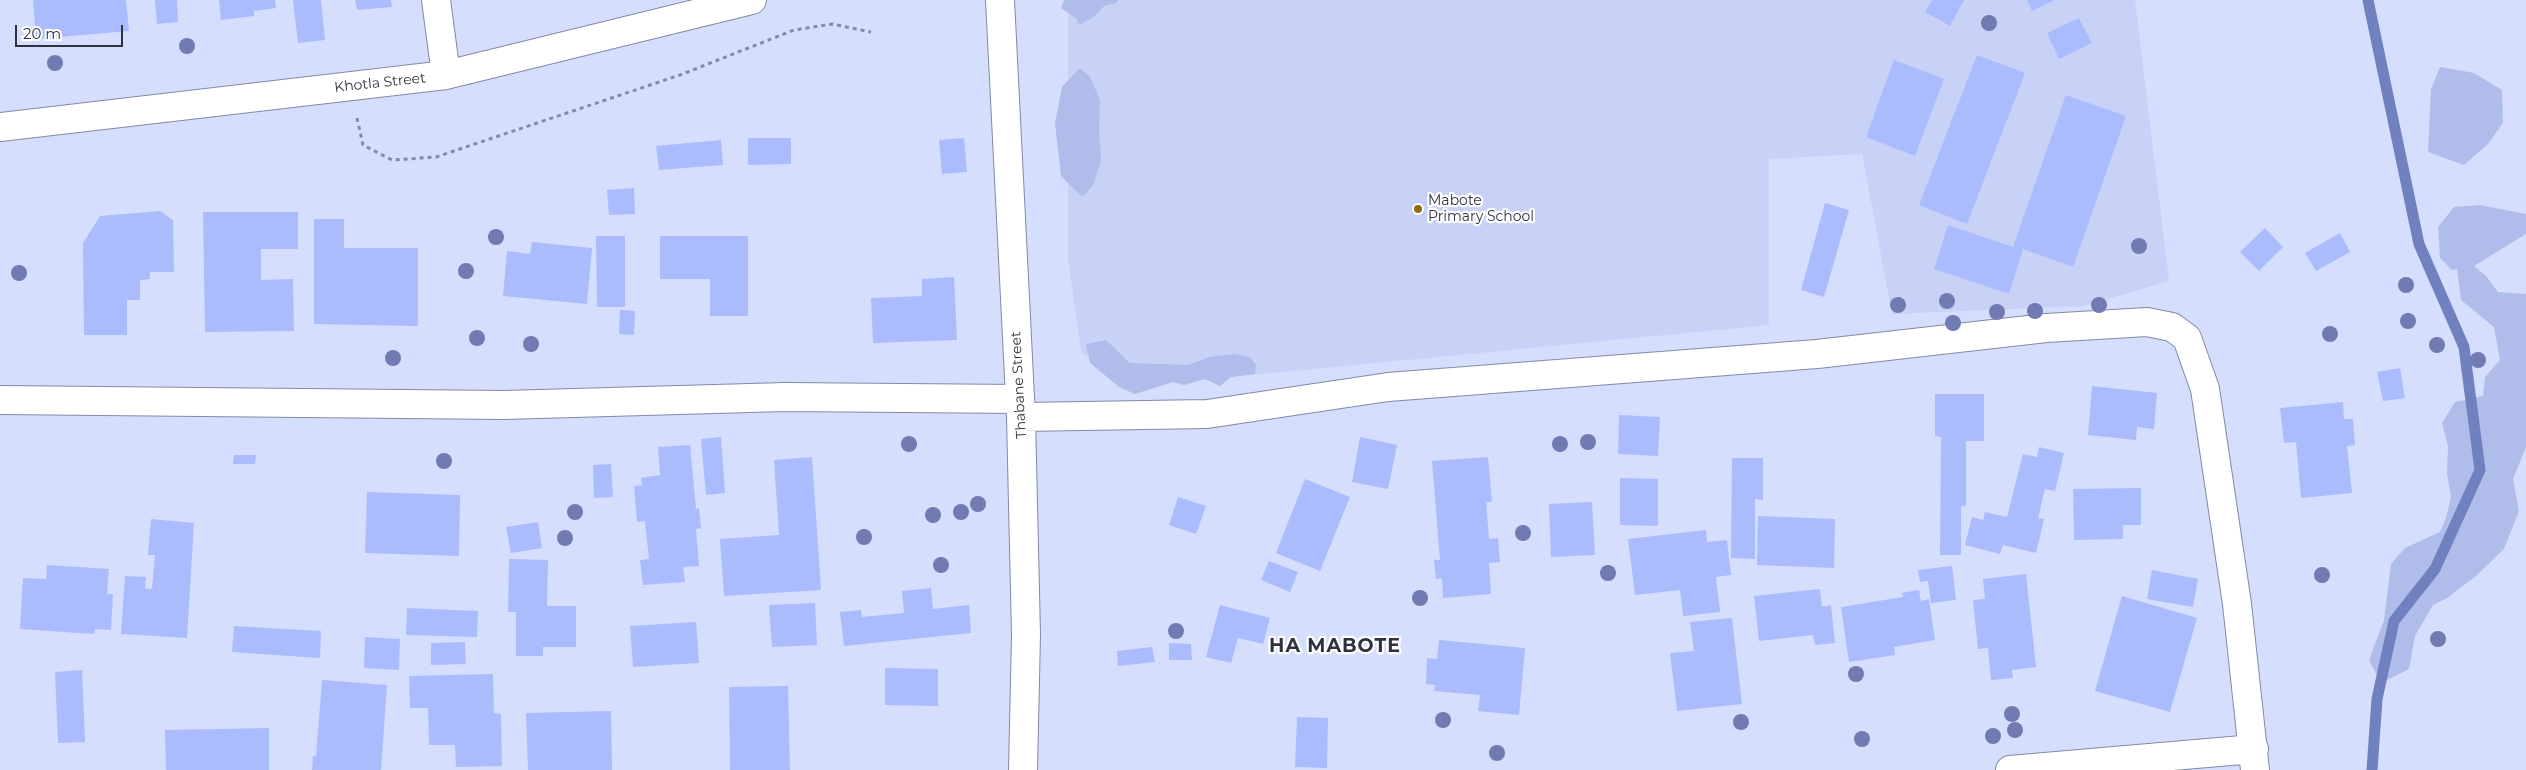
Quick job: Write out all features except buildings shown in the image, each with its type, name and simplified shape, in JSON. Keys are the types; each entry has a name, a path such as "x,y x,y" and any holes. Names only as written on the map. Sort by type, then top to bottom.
{"street":[{"path":"436,0 446,75"},
{"name":"Khotla Street","path":"0,127 446,75 752,0"},
{"name":"Thabane Street","path":"1000,0 1021,408 1026,635 1023,770"},
{"path":"0,400 504,405 785,397 1207,414 1388,387 1818,354 2046,328 2147,322 2172,327 2187,338 2205,389 2237,604 2254,760 2010,770"}],"path":[{"path":"349,86 363,145 392,160 436,157 680,75 794,30 832,24 871,32"}],"shaded area":[{"path":"1064,0 1118,0 1116,3 1104,6 1094,17 1079,25 1077,19 1061,8"},
{"name":"Mabote Primary School","path":"1068,0 2135,0 2169,281 2084,306 1892,314 1862,154 1769,159 1769,325 1127,387 1081,351 1068,258"},
{"path":"2440,67 2474,73 2502,90 2503,123 2488,144 2464,165 2428,152 2431,89"},
{"path":"1080,68 1090,77 1100,100 1101,161 1093,185 1086,194 1081,196 1061,176 1055,123 1062,87"},
{"path":"2480,205 2526,214 2526,234 2474,266 2486,276 2498,292 2526,294 2526,447 2513,479 2519,511 2504,549 2476,576 2447,598 2433,605 2415,636 2409,669 2381,683 2369,660 2384,620 2391,564 2405,548 2440,532 2446,518 2451,497 2447,474 2448,446 2442,423 2455,402 2483,396 2485,377 2500,360 2494,327 2461,300 2457,269 2452,270 2440,258 2438,227 2454,207"},
{"path":"1106,340 1130,363 1188,365 1209,357 1234,354 1250,357 1256,365 1255,374 1231,377 1220,386 1205,379 1184,385 1173,382 1135,394 1119,387 1090,363 1086,344"}],"waterway":[{"path":"2368,0 2419,244 2464,347 2480,470 2435,569 2394,621 2377,699 2372,770"}],"place":[{"name":"Mabote Primary School","path":"1418,209"}],"district":[{"name":"HA MABOTE","path":"1335,646"}]}
